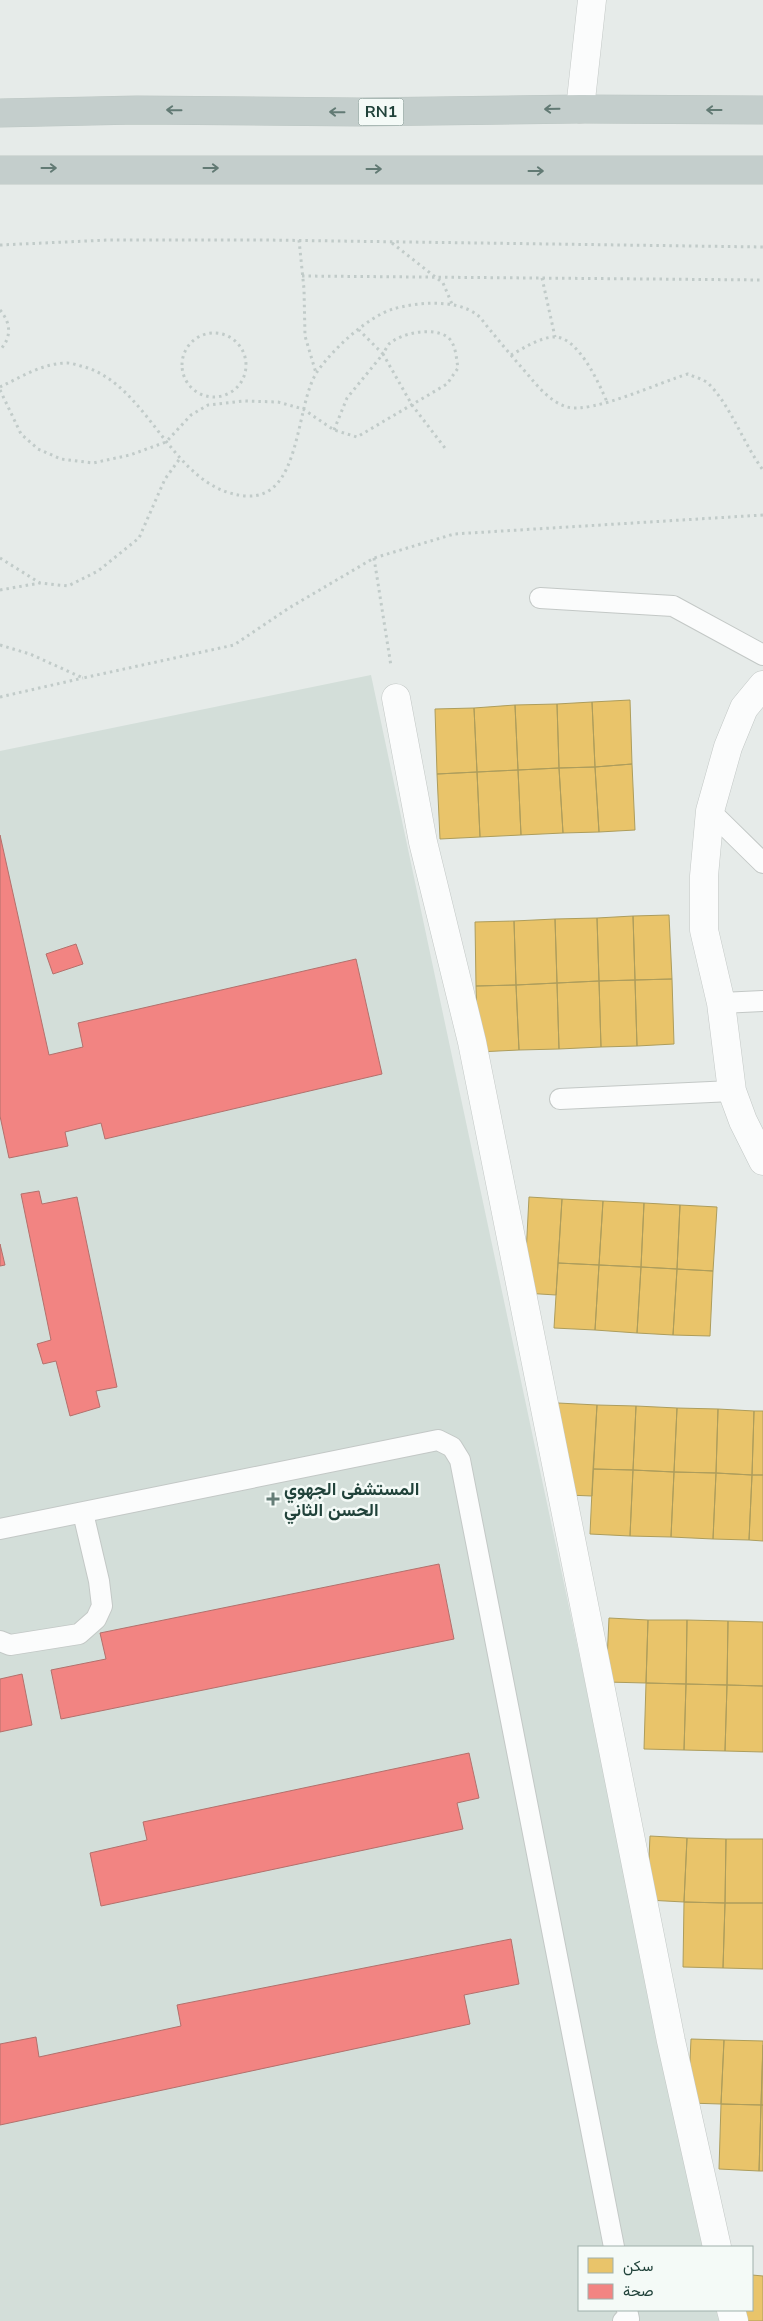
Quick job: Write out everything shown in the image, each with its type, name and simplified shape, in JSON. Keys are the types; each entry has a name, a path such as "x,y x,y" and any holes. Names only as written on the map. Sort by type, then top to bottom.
{"highway":[{"name":"RN1","path":"0,113 137,110 359,112 580,109 763,110"},
{"path":"0,170 763,170"}],"street":[{"path":"580,109 592,0"},
{"path":"763,685 744,708 728,747 710,811 704,876 704,930 721,1003 732,1091 743,1121 763,1160"},
{"path":"396,698 423,842 472,1042 671,2041 717,2246"}],"lane":[{"path":"540,598 673,606 763,655"},
{"path":"710,811 763,863"},
{"path":"721,1003 763,1001"},
{"path":"560,1099 732,1091"},
{"path":"0,1528 438,1440 452,1447 460,1460 614,2246"},
{"path":"0,1641 10,1645 79,1634 96,1619 102,1606 83,1512"}],"path":[{"path":"0,245 108,240 299,240 392,243 763,247"},
{"path":"299,240 305,336 316,373"},
{"path":"392,243 443,283 452,304"},
{"path":"302,276 763,280"},
{"path":"542,278 555,337"},
{"path":"334,430 346,398 383,354 389,344 404,336 426,331 446,336 455,347 458,368 447,384 357,437 334,430 303,409 278,402 244,401 208,405 191,415 166,442 130,455 93,463 61,459 38,449 21,434 0,389 36,369 69,362 99,372 125,392 166,442 200,477 224,492 250,496 272,489 288,470 303,409 316,373 342,344 359,330 391,309 421,304 452,304 476,314 544,394 567,407 593,407 688,374 708,382 728,410 763,470"},
{"path":"0,310 7,319 9,330 8,341 0,350"},
{"path":"359,330 383,354 412,405 445,448"},
{"path":"210,333 226,335 238,344 245,358 245,373 237,387 224,395 209,396 194,391 185,379 181,364 185,349 196,338 210,333"},
{"path":"511,355 534,343 555,337 570,342 594,373 607,402"},
{"path":"224,395 225,403"},
{"path":"0,590 40,583 68,586 98,571 139,538 165,479 181,457"},
{"path":"0,697 234,645 289,608 374,558 454,534 763,515"},
{"path":"0,558 40,583"},
{"path":"374,558 396,698"},
{"path":"0,645 30,654 83,678"}],"shaded area":[{"name":"المستشفى الجهوي الحسن الثاني","path":"371,675 705,2246 578,2246 578,2311 718,2311 720,2321 0,2321 0,751"}],"building: سكن":[{"path":"630,700 632,764 595,767 592,702"},
{"path":"592,702 595,767 559,768 557,704"},
{"path":"557,704 559,768 518,770 515,705"},
{"path":"515,705 518,770 477,772 474,708"},
{"path":"474,708 477,772 437,774 435,709"},
{"path":"632,764 635,830 599,832 595,767"},
{"path":"595,767 599,832 563,833 559,768"},
{"path":"559,768 563,833 521,835 518,770"},
{"path":"518,770 521,835 480,837 477,772"},
{"path":"477,772 480,837 440,839 437,774"},
{"path":"669,915 672,979 635,980 633,916"},
{"path":"633,916 635,980 599,981 597,918"},
{"path":"597,918 599,981 557,983 555,919"},
{"path":"555,919 557,983 516,985 514,921"},
{"path":"514,921 516,985 476,986 475,922"},
{"path":"672,979 674,1044 637,1046 635,980"},
{"path":"635,980 637,1046 601,1047 599,981"},
{"path":"599,981 601,1047 559,1049 557,983"},
{"path":"557,983 559,1049 519,1050 516,985"},
{"path":"516,985 519,1050 478,1052 476,986"},
{"path":"529,1197 562,1199 556,1295 524,1293"},
{"path":"562,1199 603,1201 599,1265 558,1263"},
{"path":"603,1201 644,1203 641,1267 599,1265"},
{"path":"644,1203 680,1205 677,1269 641,1267"},
{"path":"680,1205 717,1207 713,1271 677,1269"},
{"path":"558,1263 599,1265 595,1330 554,1328"},
{"path":"599,1265 641,1267 637,1333 595,1330"},
{"path":"641,1267 677,1269 673,1335 637,1333"},
{"path":"677,1269 713,1271 710,1336 673,1335"},
{"path":"558,1403 597,1405 592,1496 567,1495"},
{"path":"597,1405 636,1406 633,1470 593,1469"},
{"path":"636,1406 677,1408 674,1472 633,1470"},
{"path":"677,1408 718,1409 716,1473 674,1472"},
{"path":"718,1409 754,1411 752,1475 716,1473"},
{"path":"754,1411 763,1411 763,1475 752,1475"},
{"path":"593,1469 633,1470 630,1536 590,1534"},
{"path":"633,1470 674,1472 671,1537 630,1536"},
{"path":"674,1472 716,1473 713,1539 671,1537"},
{"path":"716,1473 752,1475 749,1540 713,1539"},
{"path":"752,1475 763,1475 763,1541 749,1540"},
{"path":"609,1618 648,1620 646,1683 606,1682"},
{"path":"648,1620 687,1620 686,1684 646,1683"},
{"path":"687,1620 728,1621 727,1685 686,1684"},
{"path":"728,1621 763,1622 763,1686 727,1685"},
{"path":"646,1683 686,1684 684,1750 644,1749"},
{"path":"686,1684 727,1685 725,1751 684,1750"},
{"path":"727,1685 763,1686 763,1752 725,1751"},
{"path":"650,1836 687,1838 684,1902 647,1900"},
{"path":"687,1838 726,1839 725,1903 684,1902"},
{"path":"726,1839 763,1839 763,1903 725,1903"},
{"path":"684,1902 725,1903 723,1968 683,1967"},
{"path":"725,1903 763,1903 763,1969 723,1968"},
{"path":"691,2039 724,2040 721,2104 688,2103"},
{"path":"724,2040 763,2041 761,2105 721,2104"},
{"path":"763,2045 763,2105 761,2105"},
{"path":"721,2104 761,2105 759,2171 719,2169"},
{"path":"761,2105 763,2105 763,2171 759,2171"},
{"path":"753,2275 763,2276 763,2321 740,2321 741,2311 753,2311"}],"building: صحة":[{"path":"0,835 49,1055 83,1047 78,1023 356,959 382,1074 105,1139 101,1123 65,1132 68,1146 9,1158 0,1116"},
{"path":"76,944 83,964 53,974 46,954"},
{"path":"39,1191 42,1204 77,1197 117,1387 96,1391 100,1407 70,1416 56,1361 43,1364 37,1344 51,1340 21,1194"},
{"path":"0,1244 5,1265 0,1266"},
{"path":"439,1564 454,1639 61,1719 51,1670 106,1659 100,1633"},
{"path":"22,1674 32,1725 0,1732 0,1679"},
{"path":"469,1753 479,1798 457,1803 463,1829 101,1906 90,1853 147,1840 143,1822"},
{"path":"511,1939 519,1984 464,1995 470,2024 0,2125 0,2044 36,2037 39,2057 181,2026 177,2005"}],"place":[{"name":"المستشفى الجهوي الحسن الثاني","path":"273,1499"}]}
